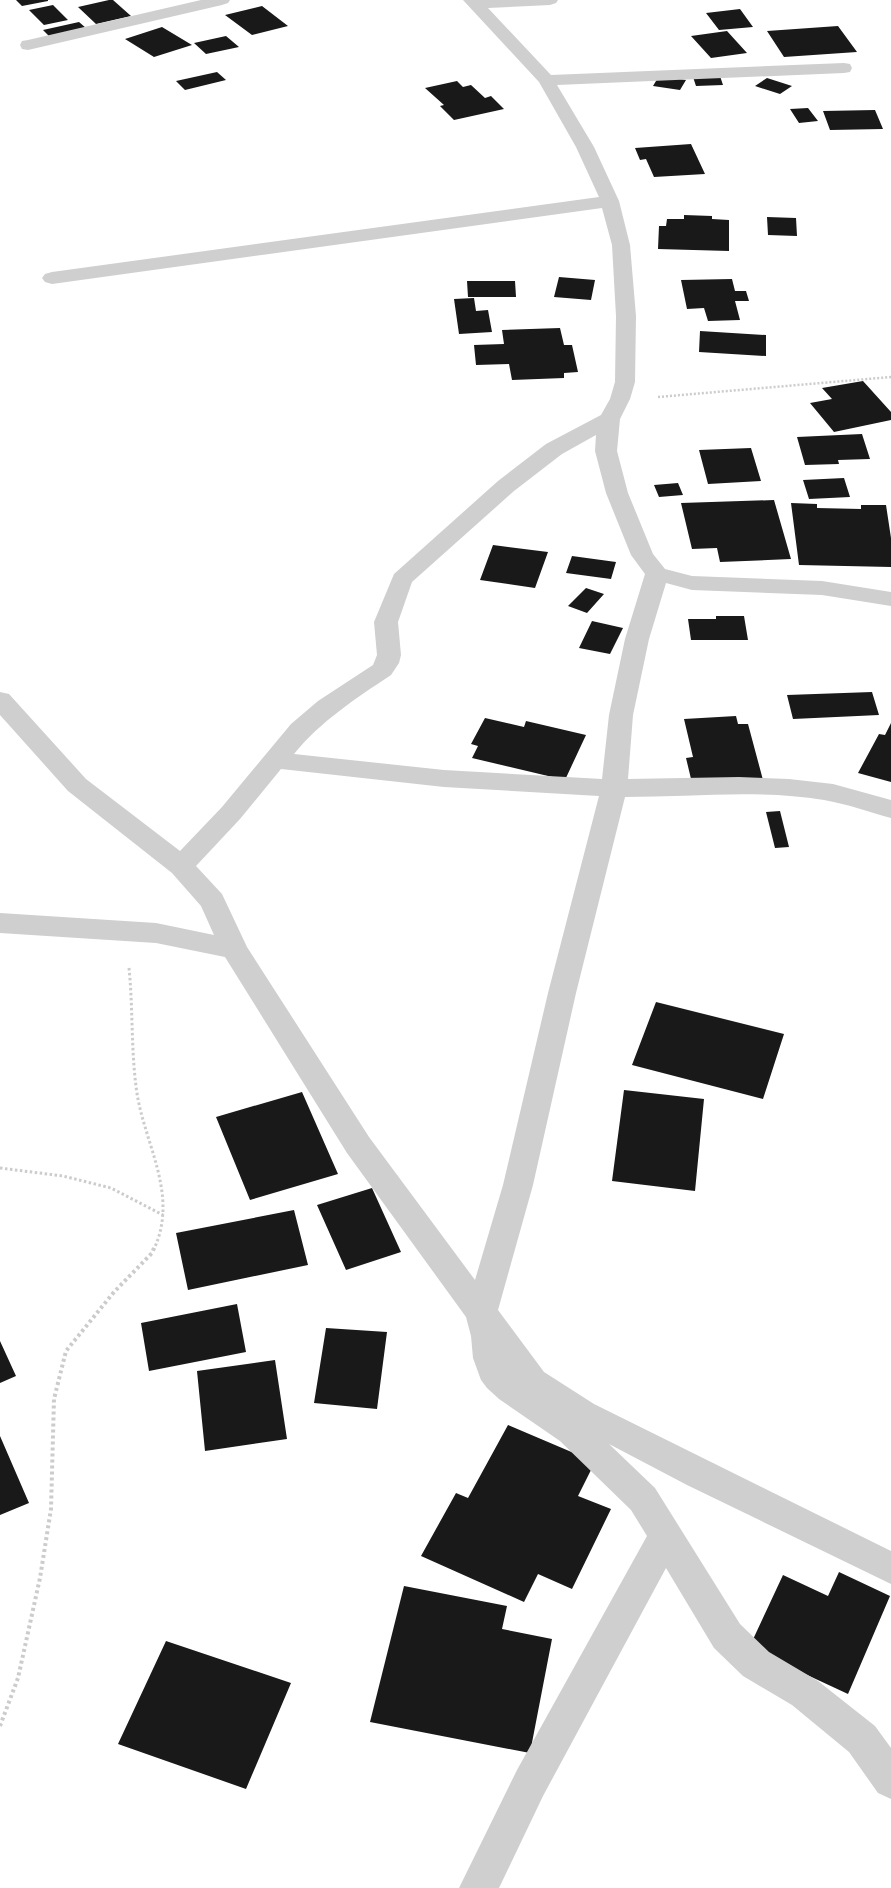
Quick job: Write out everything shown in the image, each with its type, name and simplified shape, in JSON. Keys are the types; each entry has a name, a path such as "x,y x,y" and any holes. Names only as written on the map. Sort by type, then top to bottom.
{"street":[{"path":"28,45 222,0"},
{"path":"474,2 550,0"},
{"path":"474,2 546,80 584,147 610,201 621,245 626,316 625,382 612,413 606,436 606,452 617,493 642,555 657,574 692,583 822,588 891,599"},
{"path":"546,80 844,68"},
{"path":"52,278 610,201"},
{"path":"181,866 231,813 274,760 307,724 327,707 382,670 387,663 389,655 386,622 402,579 506,486 554,449 612,413"},
{"path":"657,574 637,639 621,716 614,788 562,993 518,1185 481,1313 487,1336 486,1348 493,1370 499,1378 511,1389 572,1431 592,1448 643,1499 727,1636 740,1651 756,1664 804,1693 862,1740 891,1780"},
{"path":"0,700 77,785 181,866 212,901 234,949 358,1145 532,1382 582,1414 699,1474 891,1568"},
{"path":"274,760 408,776 515,784 614,788 749,787 814,790 891,808"},
{"path":"0,923 156,933 234,949"},
{"path":"480,1888 530,1784 666,1534"}],"path":[{"path":"612,413 649,398 891,377"},
{"path":"0,1726 18,1678 40,1578 51,1509 54,1399 66,1351 114,1292 152,1253 160,1238 163,1215 163,1188 136,1089 132,1050 131,983 127,958 117,940 104,929"},
{"path":"0,1168 63,1176 111,1188 163,1215"}],"building":[{"path":"16,0 48,0 48,1 22,6"},
{"path":"113,0 131,16 96,24 78,7"},
{"path":"53,5 68,20 44,25 29,10"},
{"path":"262,6 288,26 252,35 225,15"},
{"path":"740,9 753,27 719,30 706,13"},
{"path":"79,22 86,28 49,36 43,30"},
{"path":"838,26 857,52 784,57 767,31"},
{"path":"162,27 192,45 154,57 125,39"},
{"path":"727,31 747,53 711,58 691,36"},
{"path":"226,36 239,47 206,54 194,43"},
{"path":"217,72 226,80 185,90 176,81"},
{"path":"659,76 686,80 680,90 653,86"},
{"path":"720,76 723,85 696,86 693,77"},
{"path":"767,78 792,86 780,94 755,86"},
{"path":"457,81 463,87 471,85 485,98 491,96 504,109 454,120 440,106 444,105 425,88"},
{"path":"808,108 818,121 799,123 790,109"},
{"path":"875,110 883,129 830,130 823,111"},
{"path":"691,144 705,174 654,177 646,159 640,160 635,148"},
{"path":"684,215 712,216 712,219 729,220 729,251 658,249 659,226 666,226 667,219 684,219"},
{"path":"767,217 796,218 797,236 768,235"},
{"path":"559,277 595,280 591,300 554,297"},
{"path":"732,279 735,291 746,291 749,301 735,301 740,320 708,321 704,308 687,309 681,280"},
{"path":"467,281 515,281 516,297 468,297"},
{"path":"474,298 476,311 488,310 492,332 459,334 454,299"},
{"path":"560,328 564,345 572,345 578,372 564,373 564,378 512,380 509,364 476,365 474,345 504,344 502,330"},
{"path":"700,331 766,335 766,356 699,352"},
{"path":"863,381 891,412 891,420 834,432 810,403 832,399 822,388"},
{"path":"862,434 870,459 838,460 839,464 805,465 797,437"},
{"path":"751,448 761,481 708,484 699,450"},
{"path":"844,478 850,497 809,499 803,480"},
{"path":"678,483 683,495 659,497 654,485"},
{"path":"774,500 791,559 720,562 717,548 692,549 681,503"},
{"path":"791,503 817,504 817,508 861,509 861,505 886,505 891,538 891,567 799,565"},
{"path":"493,545 548,552 535,588 480,580"},
{"path":"572,556 616,562 611,579 566,573"},
{"path":"586,588 604,594 587,613 568,606"},
{"path":"716,616 744,616 748,640 691,640 688,619 716,619"},
{"path":"592,621 623,628 610,654 579,648"},
{"path":"872,692 879,715 793,719 787,695"},
{"path":"736,716 738,724 748,724 763,780 692,783 686,758 693,757 684,719"},
{"path":"485,718 524,727 526,721 586,735 565,780 472,758 478,746 471,744"},
{"path":"891,723 891,782 858,773 879,734 885,735"},
{"path":"780,811 789,847 775,848 766,812"},
{"path":"656,1002 784,1034 763,1099 632,1065"},
{"path":"624,1090 704,1099 695,1191 612,1181"},
{"path":"302,1092 338,1174 250,1200 216,1117"},
{"path":"372,1188 401,1252 346,1270 317,1205"},
{"path":"294,1210 308,1265 188,1290 176,1233"},
{"path":"237,1304 246,1352 149,1371 141,1323"},
{"path":"326,1328 387,1332 377,1409 314,1403"},
{"path":"0,1341 16,1376 0,1383"},
{"path":"275,1360 287,1439 205,1451 197,1371"},
{"path":"508,1425 595,1462 578,1496 611,1509 572,1589 538,1574 524,1602 421,1556 456,1493 468,1498"},
{"path":"0,1436 29,1503 0,1515"},
{"path":"839,1572 890,1596 848,1694 749,1648 783,1575 828,1596"},
{"path":"404,1586 507,1606 502,1629 552,1639 530,1753 370,1722"},
{"path":"166,1641 291,1683 246,1789 118,1744"}]}
